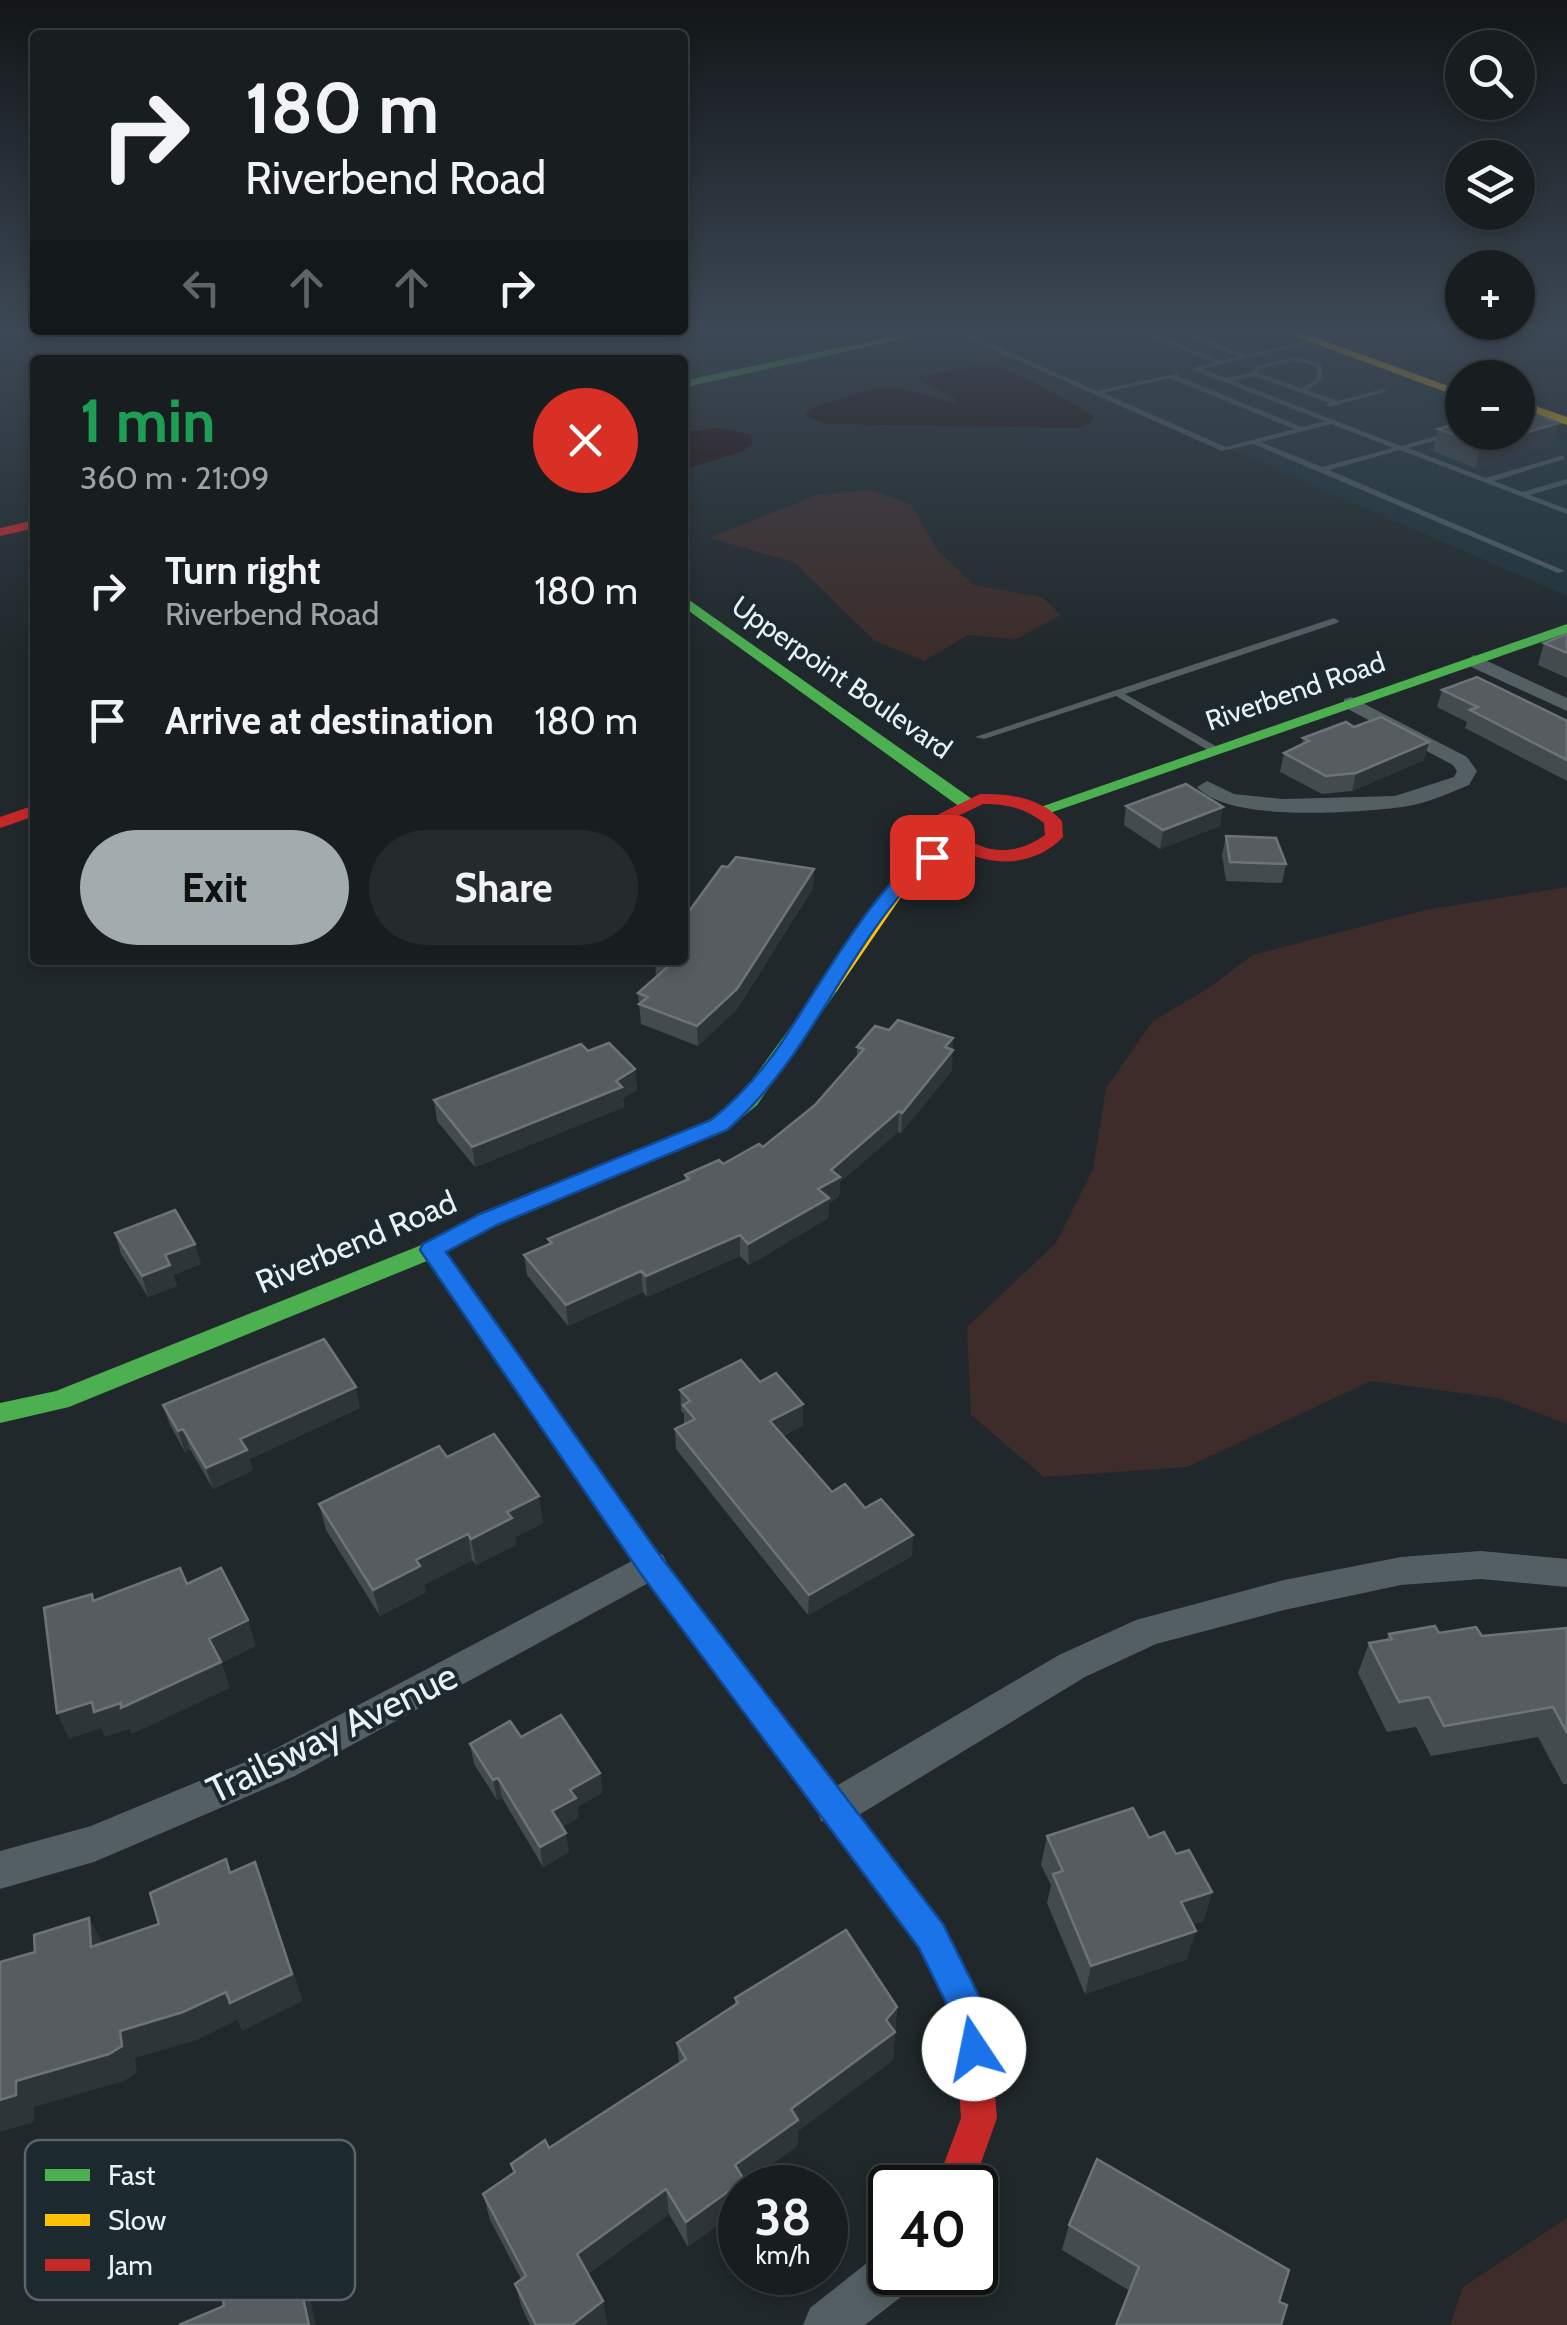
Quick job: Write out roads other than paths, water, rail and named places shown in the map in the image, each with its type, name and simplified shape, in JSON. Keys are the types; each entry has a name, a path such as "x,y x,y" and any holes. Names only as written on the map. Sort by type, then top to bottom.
{"street":[{"path":"0,532 30,525"},
{"name":"Upperpoint Boulevard","path":"688,604 966,802"},
{"path":"688,624 708,618"},
{"name":"Riverbend Road","path":"1041,810 1567,628"},
{"path":"1474,661 1567,704"},
{"path":"1207,787 1228,800 1284,805 1395,802 1420,797 1462,780 1467,771 1460,761 1351,704"},
{"path":"1009,799 1041,810 1056,829 1042,848 1022,854 998,856 962,846 950,836 944,822 948,814 966,802 1009,799"},
{"path":"0,822 30,812"},
{"name":"Riverbend Road","path":"0,1413 60,1400 432,1250 488,1219 719,1125 748,1100 782,1058 894,891 914,869 962,846"},
{"path":"432,1250 651,1566 931,1936 971,2014 979,2118 962,2165"},
{"path":"835,1808 1072,1666 1149,1631 1284,1595 1400,1571 1481,1564 1567,1572"},
{"name":"Trailsway Avenue","path":"0,1870 94,1844 282,1764 651,1566"},
{"path":"826,2325 868,2292"}],"lane":[{"path":"1205,440 1224,449 1259,440"},
{"path":"1380,440 1567,512"},
{"path":"1321,470 1427,440"},
{"path":"1254,442 1565,571"},
{"path":"1486,481 1561,457"},
{"path":"1521,495 1565,482"},
{"path":"980,737 1334,620"},
{"path":"1117,694 1215,750"}]}
